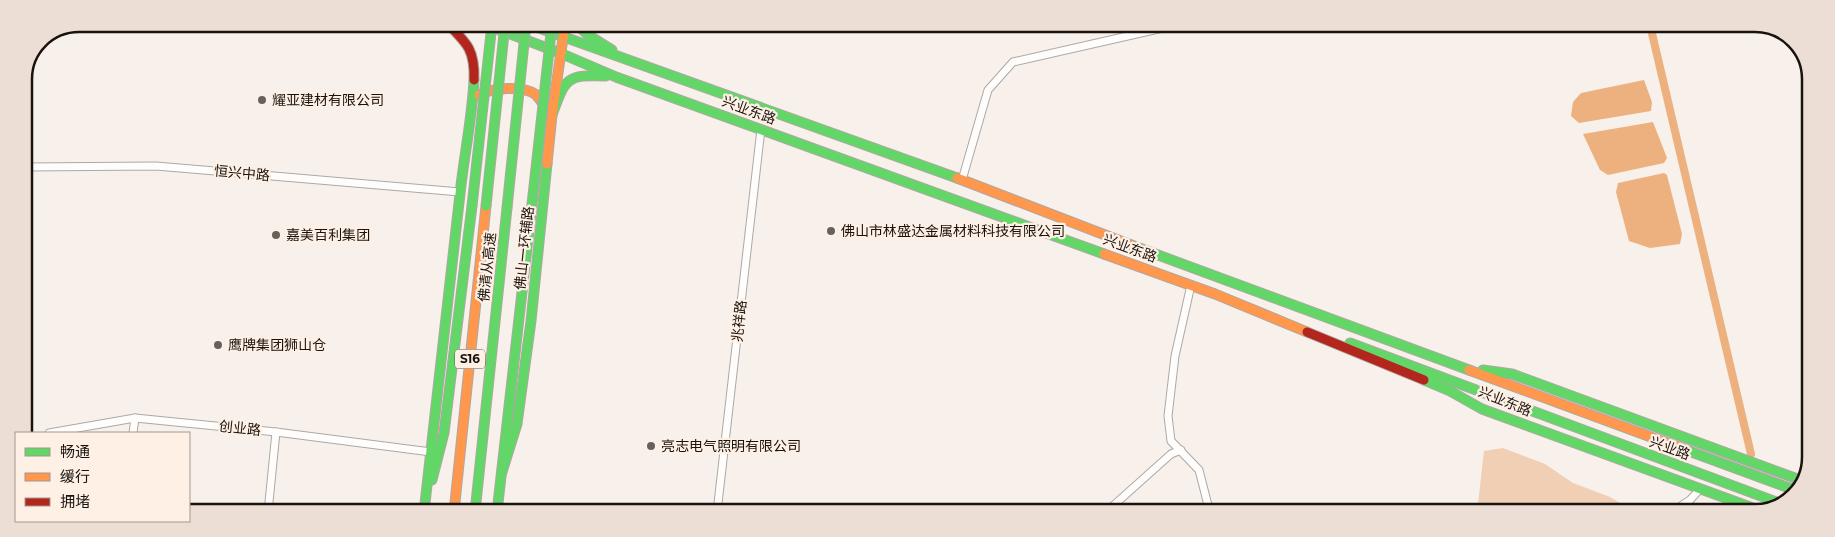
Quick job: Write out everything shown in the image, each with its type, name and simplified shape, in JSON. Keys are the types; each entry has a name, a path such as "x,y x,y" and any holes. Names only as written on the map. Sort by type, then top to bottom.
{"main road":[{"path":"425,504 460,192 473,100 474,69 471,51 456,32"},
{"path":"426,499 435,472 444,433 491,32"},
{"name":"佛清从高速","path":"455,504 504,32"},
{"name":"兴业东路","path":"505,32 616,77 1215,294 1450,391 1482,409 1743,504"},
{"name":"佛清从高速","path":"476,504 526,32"},
{"name":"兴业东路","path":"548,32 962,180 1215,277 1791,488"},
{"name":"佛山一环辅路","path":"498,504 551,32"},
{"name":"佛山一环辅路","path":"502,472 517,424 531,321 552,115 560,53 565,32"},
{"path":"585,32 632,62"},
{"path":"552,115 561,89 568,79 578,75 616,77"},
{"path":"473,100 489,89 528,92 538,96 552,115"},
{"name":"兴业路","path":"1215,294 1450,379 1548,418 1773,501"},
{"path":"1465,368 1512,374 1798,479"},
{"path":"448,504 461,444"}],"street":[{"path":"962,180 988,90 1013,62 1145,32"},
{"name":"兆祥路","path":"719,504 761,129"},
{"name":"恒兴中路","path":"32,167 156,166 460,192"},
{"path":"1190,285 1175,356 1168,416 1171,441 1199,470 1208,504"},
{"path":"133,432 135,418"},
{"name":"创业路","path":"55,432 135,418 276,432 431,452"},
{"path":"269,504 276,432"},
{"path":"1114,504 1171,454 1181,450"},
{"path":"1684,504 1700,488"}],"shaded area":[{"path":"1644,80 1652,102 1651,111 1579,123 1571,116 1573,102 1581,93"},
{"path":"1653,122 1667,158 1664,163 1608,175 1600,170 1583,134"},
{"path":"1664,173 1667,175 1682,234 1680,244 1650,248 1629,241 1616,192 1618,183"},
{"path":"1503,448 1545,464 1573,483 1610,497 1622,504 1478,504 1484,451"}],"waterway":[{"path":"1652,32 1751,454"}],"traffic: fast":[{"path":"472,206 491,32"},
{"path":"486,206 504,32"},
{"path":"505,32 616,77 1104,254"},
{"path":"507,208 525,32"},
{"path":"550,32 957,178"},
{"path":"531,213 551,32"},
{"path":"585,32 612,50"},
{"path":"552,115 560,93 569,81 583,76 606,76"},
{"path":"425,504 474,80"},
{"path":"502,472 517,424 531,321 547,164"},
{"path":"432,480 444,433 472,206"},
{"path":"476,504 507,208"},
{"path":"498,504 531,213"},
{"path":"1131,245 1469,370"},
{"path":"1350,343 1773,501"},
{"path":"1483,370 1512,374 1798,479"},
{"path":"1424,380 1450,391 1482,409 1742,504"},
{"path":"1678,447 1790,489"}],"traffic: slow":[{"path":"547,164 564,32"},
{"path":"479,95 499,89 523,89 535,94 545,107"},
{"path":"957,178 1131,245"},
{"path":"455,504 486,206"},
{"path":"1104,254 1215,294 1307,332"},
{"path":"1469,370 1678,447"}],"traffic: jam":[{"path":"456,32 469,49 473,62 474,80"},
{"path":"1307,332 1424,380"}],"place":[{"name":"耀亚建材有限公司","path":"262,100"},
{"name":"佛山市林盛达金属材料科技有限公司","path":"831,231"},
{"name":"嘉美百利集团","path":"276,235"},
{"name":"鹰牌集团狮山仓","path":"218,345"},
{"name":"亮志电气照明有限公司","path":"651,446"}]}
